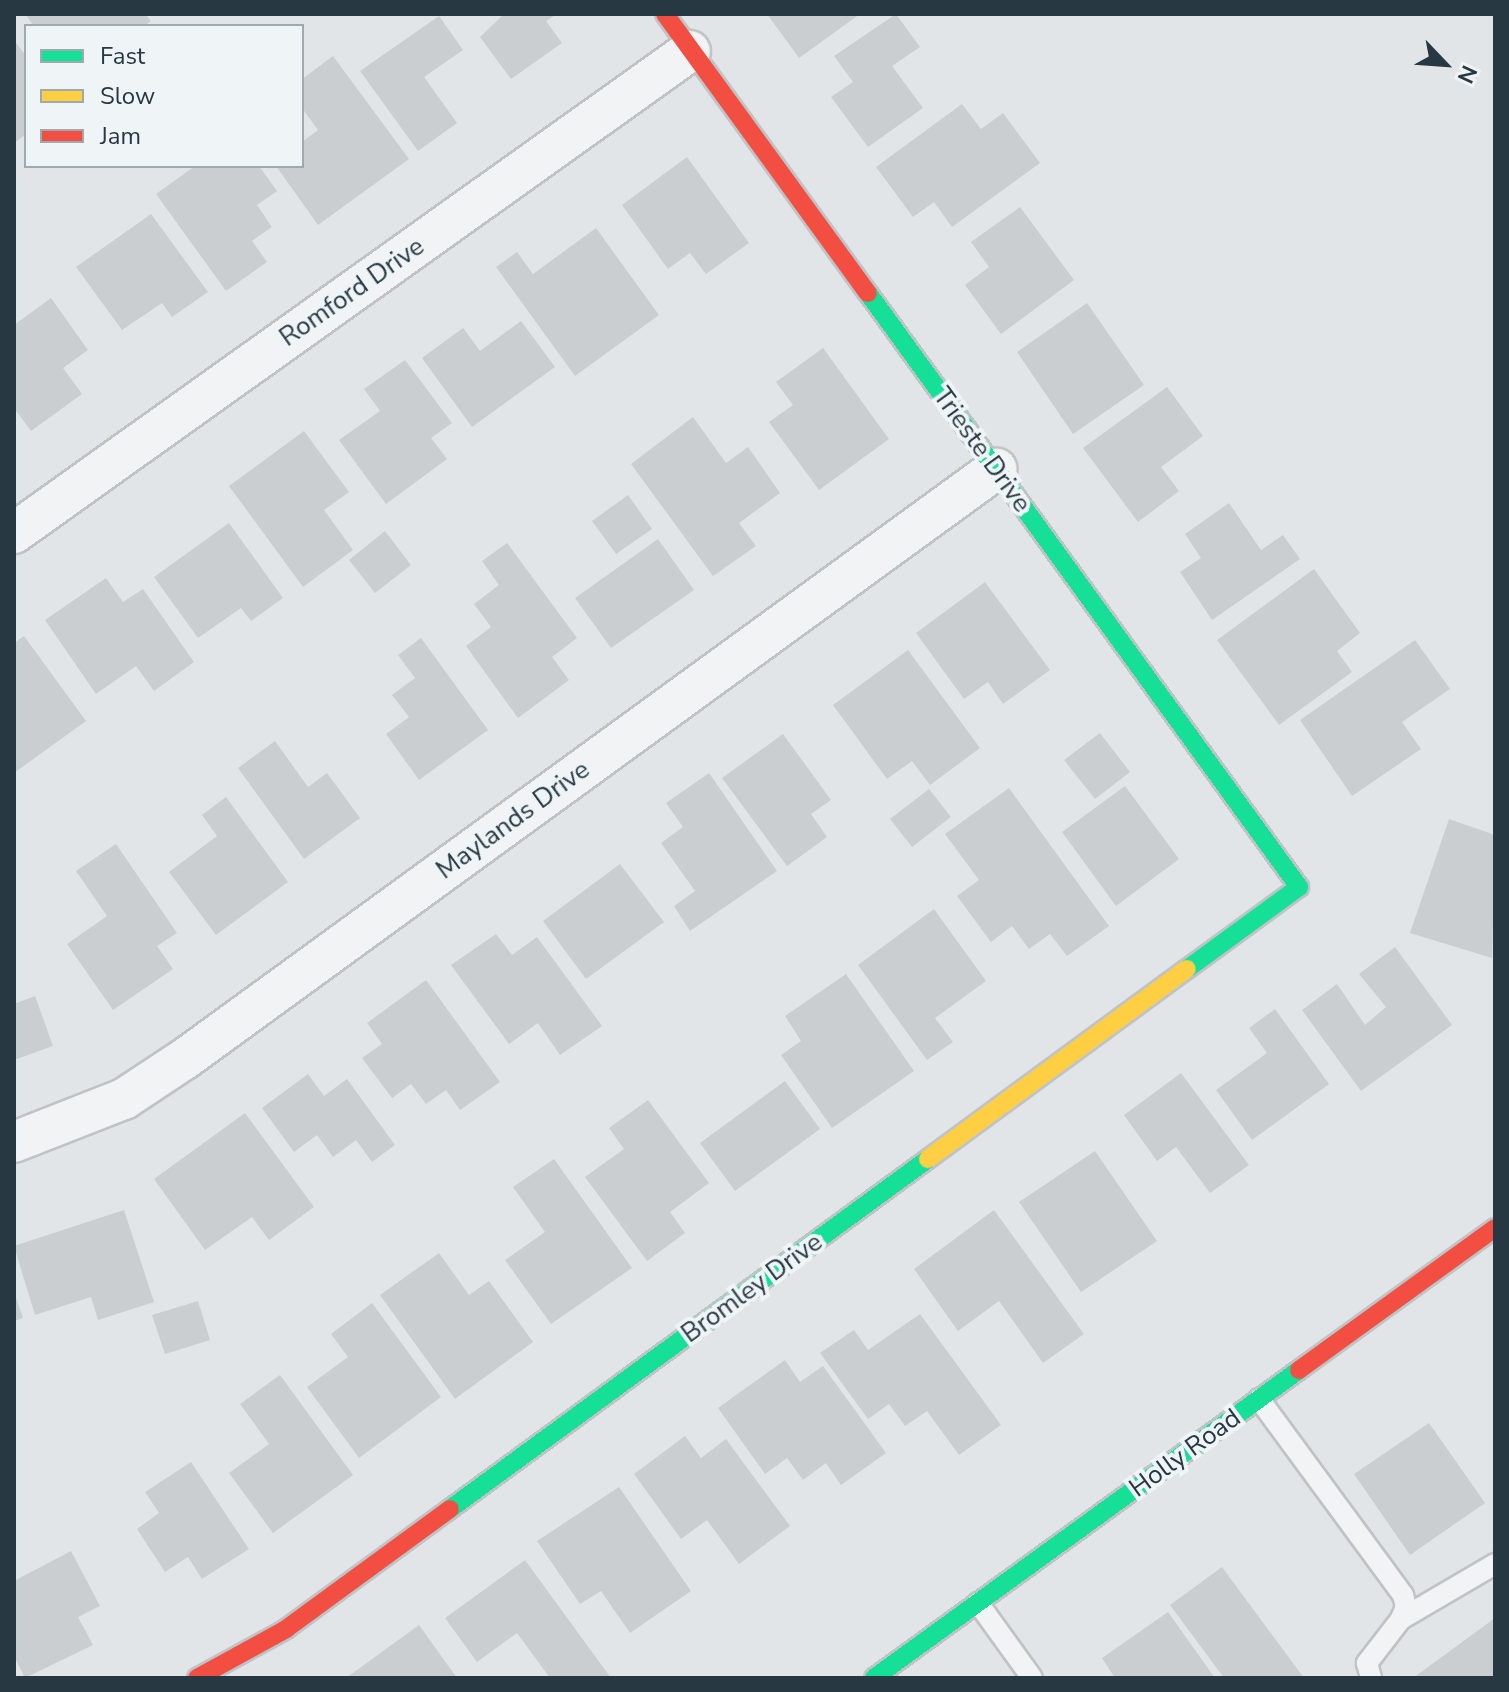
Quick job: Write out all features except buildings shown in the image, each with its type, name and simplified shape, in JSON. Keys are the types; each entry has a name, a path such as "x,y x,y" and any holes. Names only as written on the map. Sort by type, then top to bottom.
{"street":[{"name":"Trieste Drive","path":"665,14 1299,887"},
{"name":"Romford Drive","path":"14,533 690,51"},
{"name":"Maylands Drive","path":"14,1142 124,1099 186,1058 996,469"},
{"name":"Bromley Drive","path":"197,1678 286,1629 1299,887"},
{"name":"Holly Road","path":"874,1678 1495,1228"}],"lane":[{"path":"1259,1399 1403,1595 1406,1607 1401,1619 1367,1663 1371,1678"},
{"path":"1401,1619 1495,1564"},
{"path":"978,1603 1032,1678"}],"traffic: fast":[{"path":"868,293 1299,887 1187,969"},
{"path":"450,1509 928,1159"},
{"path":"874,1678 1299,1370"}],"traffic: slow":[{"path":"928,1159 1187,969"}],"traffic: jam":[{"path":"665,14 868,293"},
{"path":"1299,1370 1495,1228"},
{"path":"197,1678 286,1629 450,1509"}]}
